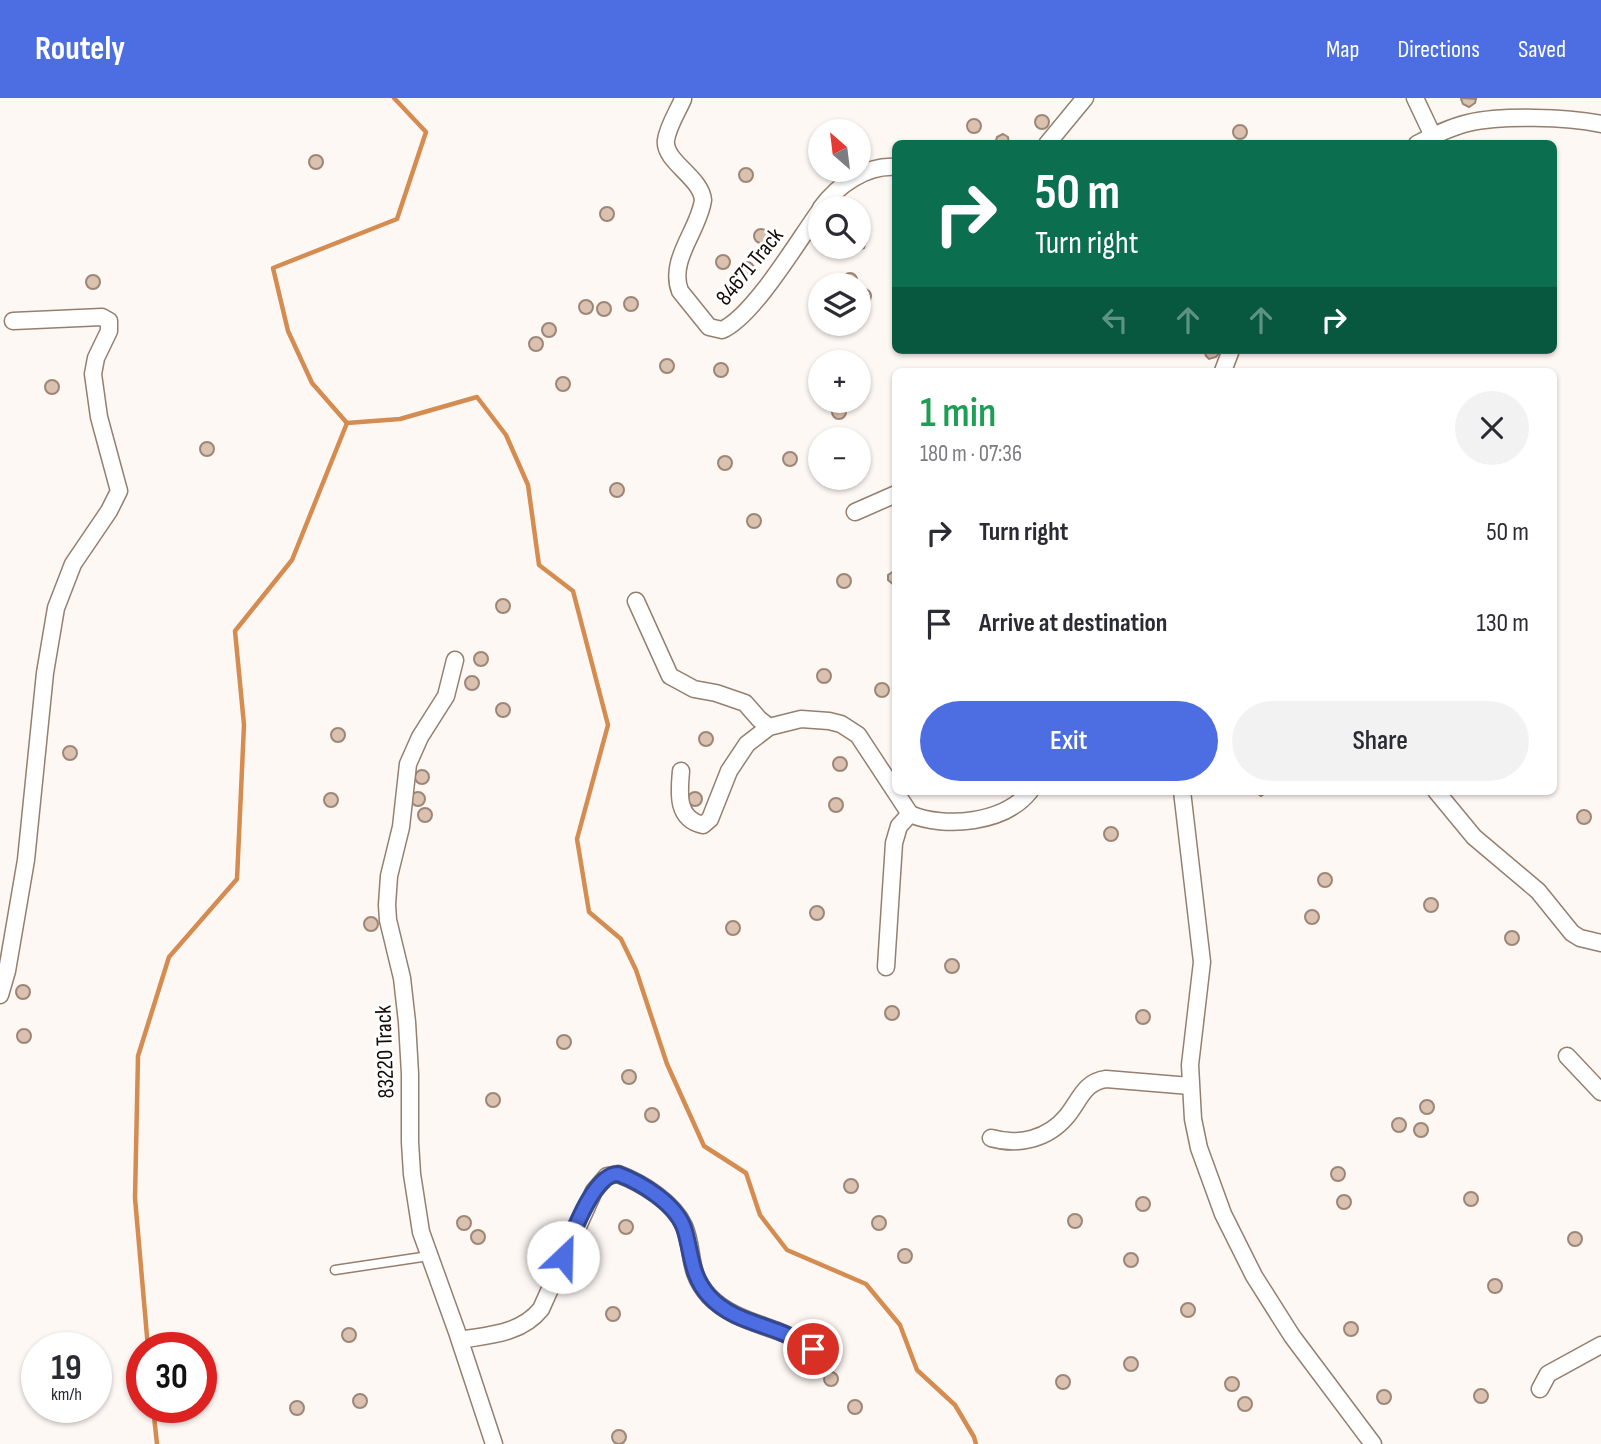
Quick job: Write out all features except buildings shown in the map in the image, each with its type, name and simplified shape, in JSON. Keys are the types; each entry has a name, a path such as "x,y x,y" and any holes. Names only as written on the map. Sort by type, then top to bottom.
{"street":[{"path":"1050,140 1085,98"},
{"path":"1415,98 1433,136"},
{"name":"84671 Track","path":"683,99 666,138 667,148 699,189 703,200 678,267 677,284 709,327 722,330 735,322 777,273 808,228"},
{"path":"1425,140 1469,123 1485,121 1545,120 1601,124"},
{"name":"84671 Track","path":"832,196 839,188 863,173 892,167"},
{"path":"0,995 7,971 26,860 45,673 55,608 73,564 109,511 119,491 99,417 93,374 96,358 109,331 109,321 102,317 13,321"},
{"path":"855,512 892,497"},
{"path":"636,600 670,676 694,689 745,703 769,727"},
{"name":"83220 Track","path":"455,660 446,696 420,737 408,764 401,827 387,890 388,920 402,978 407,1022 412,1174 421,1232 494,1444"},
{"path":"681,771 681,806 689,817 703,825 710,819 729,771 747,744 769,727 801,719 819,719 841,724 858,735 892,788"},
{"path":"897,795 909,814 947,821 988,816 1014,807 1026,795"},
{"path":"1182,795 1202,962 1189,1065 1199,1148 1210,1182 1238,1245 1292,1336 1373,1444"},
{"path":"1439,795 1474,837 1538,891 1572,933 1580,938 1601,943"},
{"path":"886,967 894,843 899,826 909,814"},
{"path":"1567,1056 1601,1093"},
{"path":"991,1138 1015,1143 1047,1132 1061,1122 1088,1086 1098,1080 1190,1086"},
{"path":"460,1340 516,1329 534,1317 541,1309 594,1191 607,1176 618,1174 672,1209 684,1227 695,1275 702,1288 716,1302 737,1316 778,1331 813,1349"},
{"path":"1540,1389 1548,1374 1601,1345"}],"lane":[{"path":"335,1269 429,1256"}],"waterway":[{"path":"394,98 426,132 397,219 273,268 288,331 312,383 347,423 400,419 477,397 506,435 528,485 539,565 573,591 608,725 577,839 589,912 621,939 636,970 667,1064 704,1146 746,1173 760,1215 787,1250 866,1284 900,1325 917,1370 955,1405 976,1444"},
{"path":"147,1332 135,1198 138,1056 169,957 237,879 244,725 235,631 292,560 347,423"},
{"path":"155,1423 157,1444"}],"route":[{"path":"563,1257 594,1191 607,1176 618,1174 661,1199 679,1217 688,1240 695,1275 702,1288 723,1309 790,1336 813,1349"}]}
